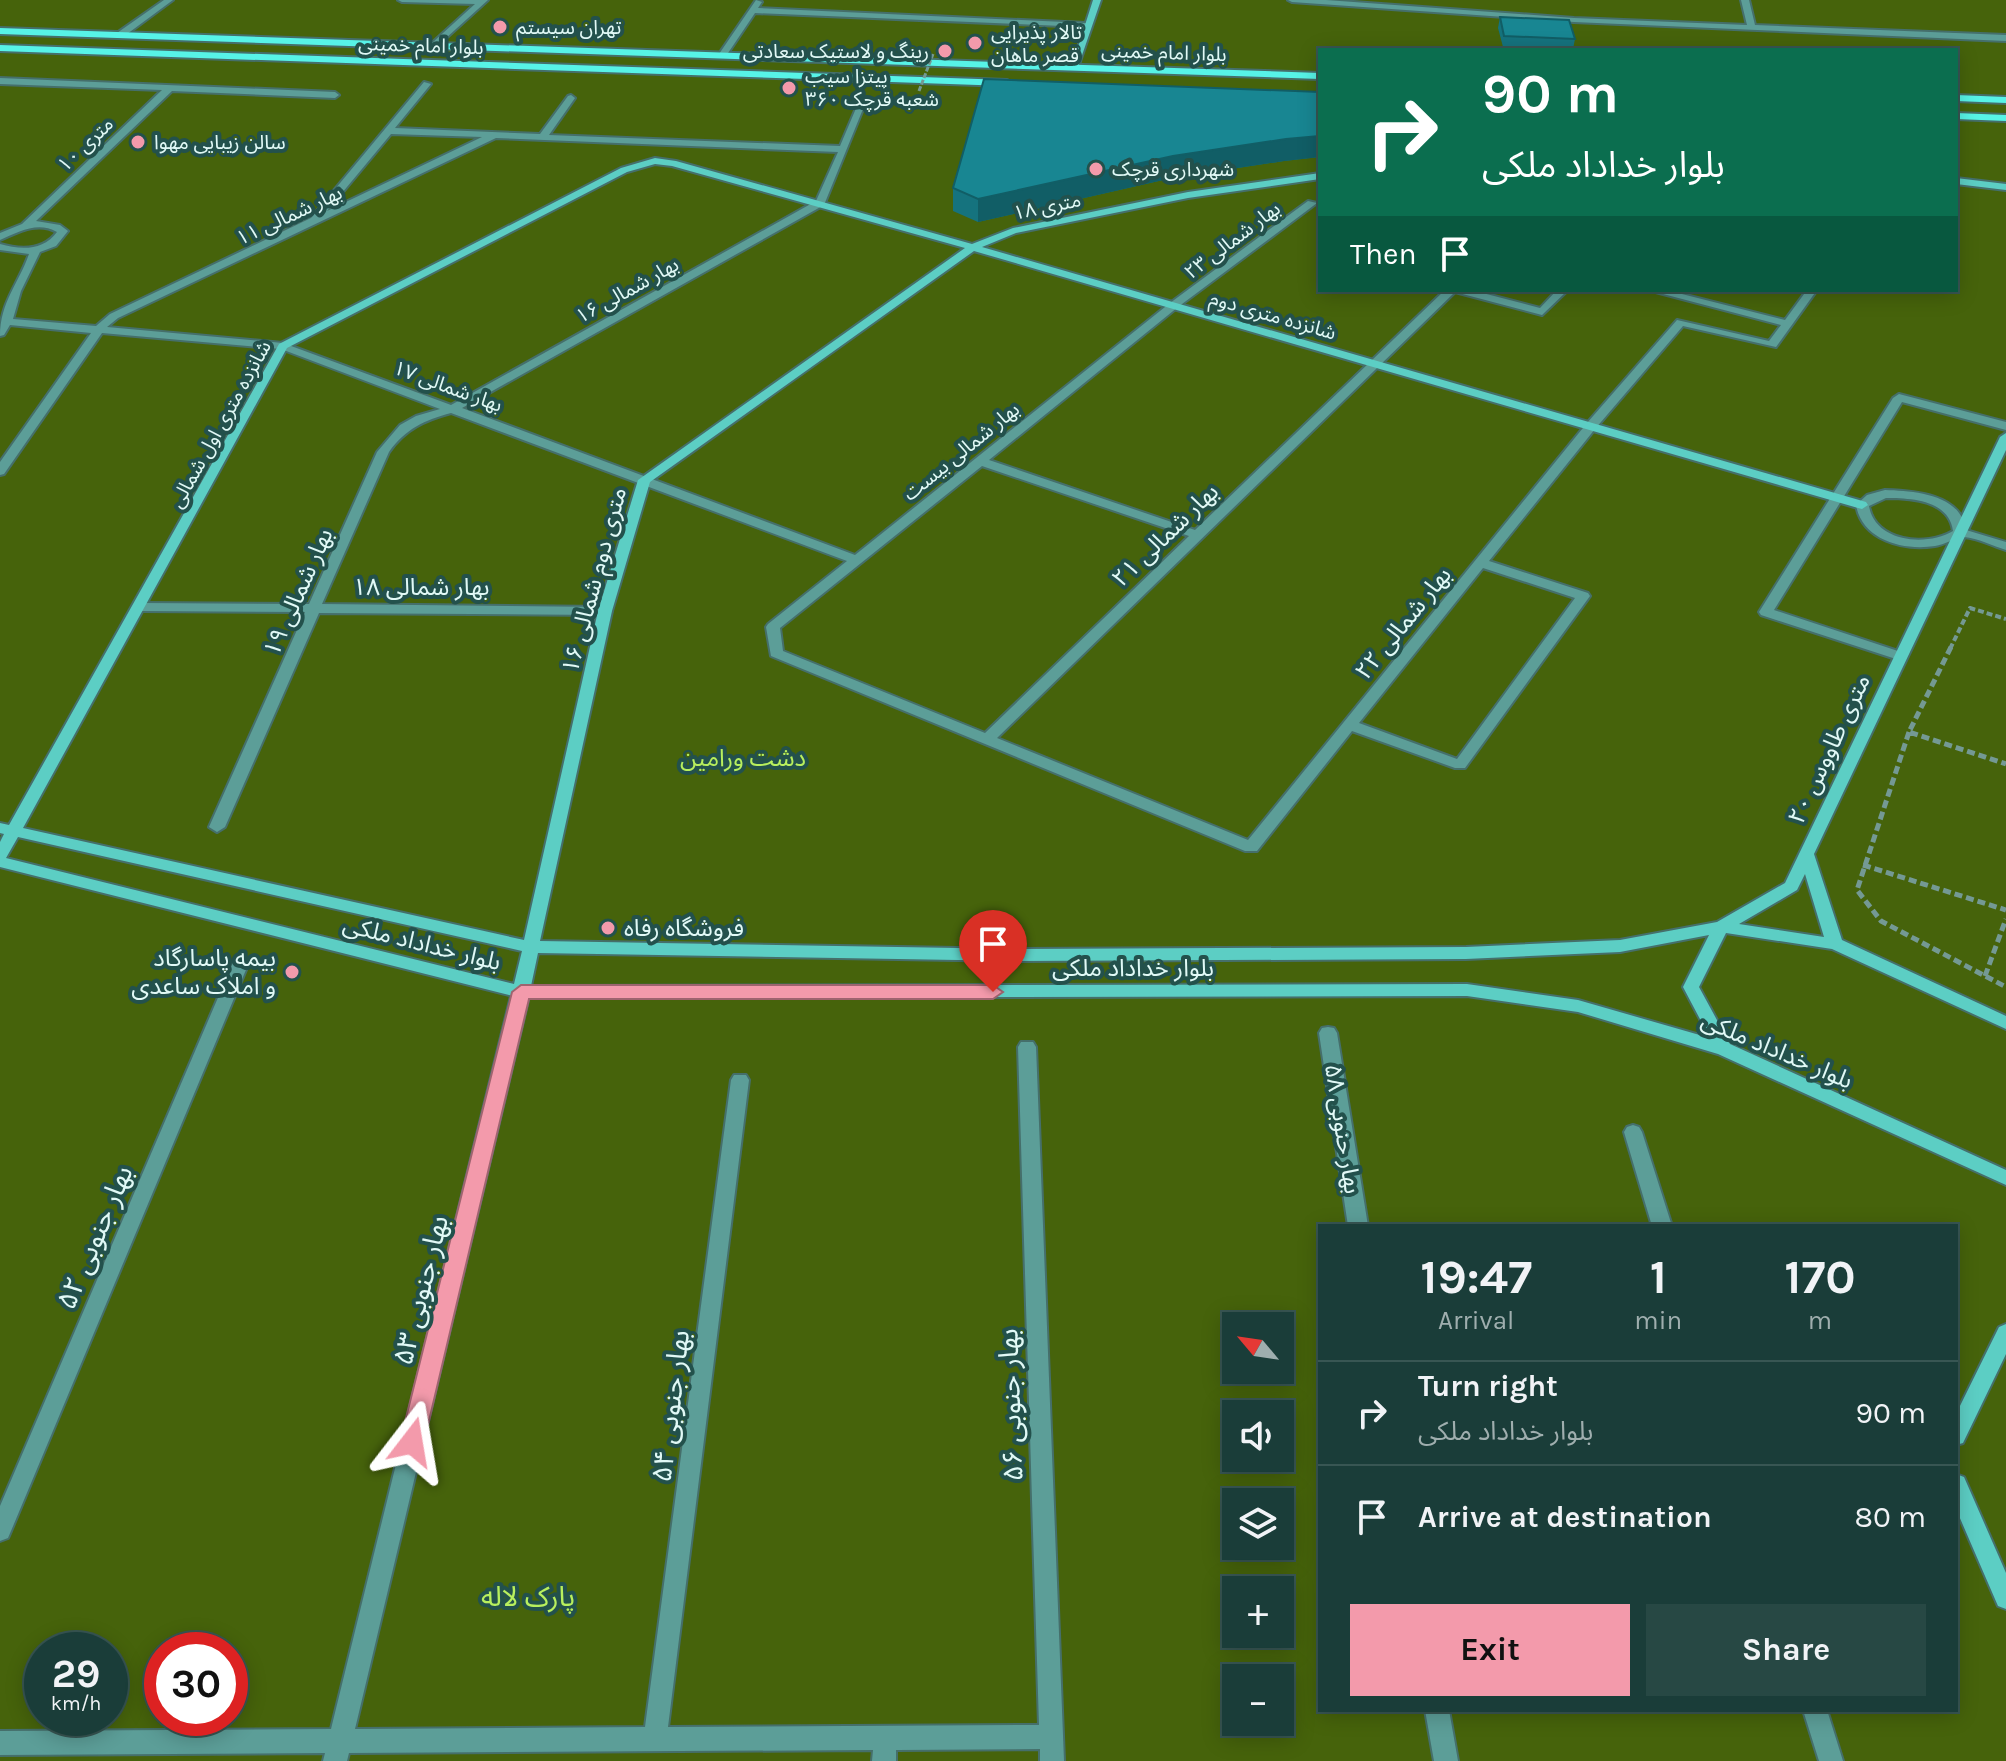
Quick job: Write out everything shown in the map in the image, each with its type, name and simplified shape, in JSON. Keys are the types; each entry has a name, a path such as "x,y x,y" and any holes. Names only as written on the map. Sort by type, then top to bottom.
{"main road":[{"name":"بلوار امام خمینی","path":"0,31 1318,76"},
{"name":"بلوار امام خمینی","path":"0,48 1026,84"},
{"path":"1958,98 2006,100"},
{"path":"1958,116 2006,118"}],"street":[{"path":"120,35 169,0"},
{"path":"402,0 482,1"},
{"path":"723,54 760,0"},
{"path":"1074,67 1097,0"},
{"path":"1292,0 1752,29 2006,38"},
{"path":"1745,0 1752,29"},
{"path":"435,45 482,1"},
{"path":"753,10 1086,25"},
{"path":"0,81 335,95"},
{"path":"311,224 427,84"},
{"name":"۱۰ متری","path":"25,226 169,89"},
{"path":"543,137 571,98"},
{"path":"820,203 862,106"},
{"name":"بهار شمالی ۱۱","path":"391,131 843,149"},
{"name":"بهار شمالی ۱۱","path":"100,328 114,316 495,135"},
{"name":"شانزده متری اول شمالی","path":"0,859 8,829 141,607 283,346 624,170 655,161 673,163"},
{"name":"شانزده متری دوم","path":"673,163 1862,505"},
{"name":"۱۸ متری","path":"973,247 1013,231 1188,195 1318,176"},
{"path":"1958,181 2006,187"},
{"name":"بهار شمالی ۱۶","path":"452,409 820,203"},
{"name":"بهار شمالی ۲۳","path":"1174,305 1312,203"},
{"path":"0,237 25,226 47,224 63,231 53,244 35,250 12,251 0,247"},
{"name":"۱۶ متری دوم شمالی","path":"521,992 605,611 644,480 973,247"},
{"path":"0,333 9,322 16,287 35,250"},
{"name":"بهار شمالی ۲۱","path":"987,739 1449,292"},
{"path":"1467,292 1542,312 1560,292"},
{"path":"1661,292 1788,324"},
{"path":"1681,322 1772,345 1811,292"},
{"name":"بهار شمالی ۲۲","path":"987,739 1251,847 1591,426 1698,301"},
{"name":"بهار شمالی بیست","path":"987,739 776,653 773,627 1174,305"},
{"name":"بهار شمالی ۱۷","path":"9,322 283,346 857,560"},
{"path":"0,471 100,328"},
{"path":"1899,656 1766,612 1899,398 2006,426"},
{"name":"بهار شمالی ۱۹","path":"217,827 383,452 396,432 416,419 452,409"},
{"name":"۲۰ متری طاووس","path":"1721,927 1791,886 2006,437"},
{"path":"980,461 1197,535"},
{"path":"1885,494 1922,497 1953,513 1960,523 1960,532 1952,540 1937,544 1898,540 1868,524 1862,514 1862,505 1871,498 1885,494"},
{"path":"1960,532 2006,546"},
{"path":"1349,725 1460,765 1583,596 1480,563"},
{"name":"بهار شمالی ۱۸","path":"141,607 605,611"},
{"name":"بلوار خداداد ملکی","path":"8,829 531,947 1019,955 1466,953 1620,946 1721,927 1835,944 2006,1023"},
{"path":"1807,855 1835,944"},
{"name":"بلوار خداداد ملکی","path":"0,859 521,992 1467,990 1578,1006 1724,1049 2006,1178"},
{"path":"1721,927 1691,987 1724,1049"},
{"name":"بهار جنوبی ۵۲","path":"0,1531 240,965"},
{"name":"بهار جنوبی ۵۳","path":"337,1751 521,992"},
{"name":"بهار حنوبی ۵۸","path":"1328,1033 1358,1224"},
{"name":"بهار جنوبی ۵۶","path":"1027,1047 1052,1749"},
{"name":"بهار جنوبی ۵۴","path":"655,1739 740,1080"},
{"path":"1633,1132 1661,1224"},
{"path":"1958,1432 2006,1333"},
{"path":"1958,1489 2006,1598"},
{"path":"1437,1712 1446,1761"},
{"path":"1816,1712 1831,1761"},
{"path":"0,1743 337,1751 655,1739 885,1749 1052,1749"}],"path":[{"path":"919,91 933,54"},
{"path":"2006,619 1970,608 1909,732 1857,890 1881,921 2006,987"},
{"path":"1909,732 2006,764"},
{"path":"1863,865 2006,910"},
{"path":"1985,976 2006,919"}],"green space":[{"name":"دشت ورامین","path":"0,0 2006,0 2006,1761 0,1761"}],"building":[{"path":"1500,17 1569,20 1575,39 1504,36"},
{"name":"شهرداری قرچک","path":"984,79 1318,92 1318,136 1173,156 978,199 953,188"}],"place":[{"name":"تهران سیستم","path":"500,27"},
{"name":"تالار پذیرایی قصر ماهان","path":"975,43"},
{"name":"رینگ و لاستیک سعادتی","path":"945,51"},
{"name":"پیتزا سیب ۳۶۰ شعبه قرچک","path":"789,88"},
{"name":"سالن زیبایی مهوا","path":"138,142"},
{"name":"شهرداری قرچک","path":"1096,169"},
{"name":"فروشگاه رفاه","path":"608,928"},
{"name":"بیمه پاسارگاد و املاک ساعدی","path":"292,972"}],"route":[{"path":"412,1442 521,992 993,992"}],"park label":[{"name":"پارک لاله","path":"528,1596"}]}
